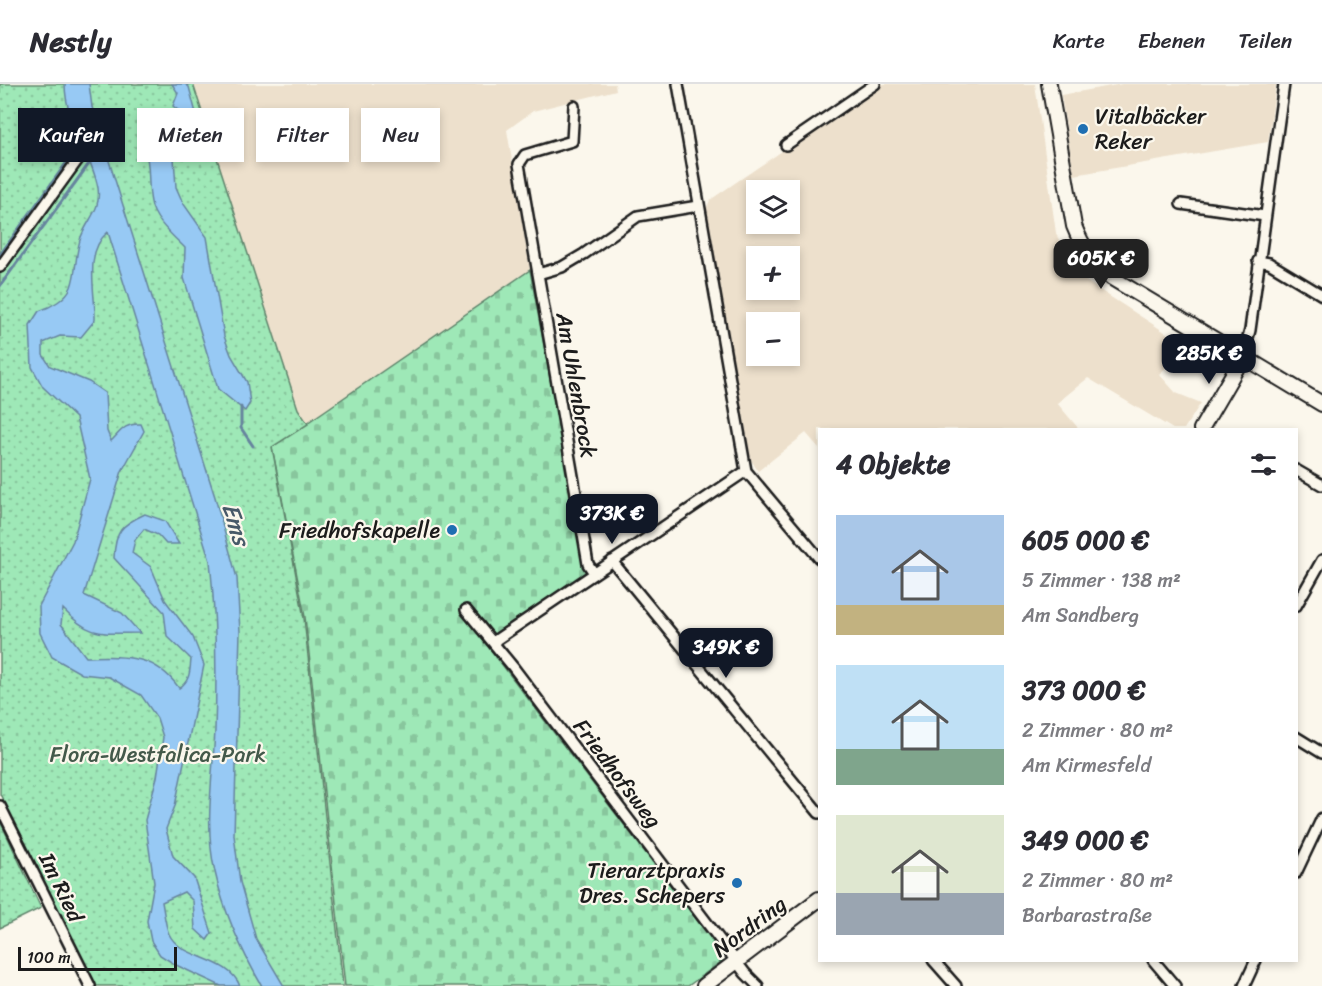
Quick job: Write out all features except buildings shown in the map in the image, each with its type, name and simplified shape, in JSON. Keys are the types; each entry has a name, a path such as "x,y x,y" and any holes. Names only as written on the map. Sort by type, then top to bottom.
{"main road":[{"path":"1049,84 1074,226 1081,245 1094,263 1112,278 1322,404"},
{"path":"1202,428 1243,357"},
{"name":"Nordring","path":"704,986 818,900"}],"street":[{"path":"678,84 746,471 818,557"},
{"path":"786,145 875,84"},
{"path":"1243,357 1250,330 1284,84"},
{"name":"Am Uhlenbrock","path":"574,106 572,141 525,155 519,164 588,564 594,573"},
{"path":"0,267 78,162"},
{"path":"1182,204 1265,216"},
{"path":"538,274 562,267 638,216 698,206"},
{"path":"1258,261 1269,263 1322,295"},
{"path":"494,642 746,471"},
{"path":"1298,471 1322,486"},
{"path":"1298,602 1322,560"},
{"path":"612,561 818,812"},
{"name":"Friedhofsweg","path":"466,610 494,642 736,962 758,986"},
{"path":"1298,738 1322,753"},
{"name":"Im Ried","path":"0,806 90,986"},
{"path":"1298,869 1322,818"},
{"path":"935,962 956,986"},
{"path":"1156,962 1175,986"},
{"path":"1244,986 1255,962"}],"shaded area":[{"path":"193,84 615,84 616,90 533,111 507,130 530,270 308,424 298,409 218,162 244,162 244,108 201,108"},
{"path":"881,84 1035,84 1056,233 1072,272 1188,347 1159,374 1176,393 1201,403 1185,428 1171,428 1088,378 1057,403 1078,428 818,428 818,447 806,433 758,471 751,460 706,210 710,200"},
{"path":"1122,84 1276,84 1268,142 1074,175 1061,95"}],"green space":[{"name":"Flora-Westfalica-Park","path":"0,84 193,84 201,108 137,108 137,162 218,162 298,409 308,424 272,447 304,618 343,986 95,986 0,794"},
{"path":"530,270 586,573 484,641 722,953 722,961 688,986 345,986 305,617 272,447"},
{"path":"0,821 41,908 0,928"}],"water":[{"path":"65,84 89,84 92,108 68,108"},
{"path":"172,84 185,84 189,87 195,108 173,106 178,93"},
{"path":"90,162 109,162 215,497 237,578 240,632 234,835 240,882 256,939 284,986 262,986 234,931 215,872 210,837 216,688 215,625 210,561 108,232 100,240 93,262 95,320 81,337 60,336 43,343 43,355 50,366 89,382 105,393 107,431 111,441 124,428 131,425 141,424 144,431 122,471 84,595 122,613 140,633 97,632 81,625 63,609 61,624 86,657 138,659 160,669 179,688 183,685 189,675 191,659 167,636 164,612 114,558 118,535 130,522 145,514 165,521 179,544 166,544 158,535 144,529 135,540 132,553 151,567 165,600 193,637 204,665 175,806 166,829 173,856 194,878 212,933 207,940 195,929 193,901 184,892 162,902 169,934 175,942 183,949 226,969 240,986 221,986 176,965 160,955 151,941 147,921 154,883 145,820 157,777 163,737 157,718 141,695 109,677 82,674 52,657 40,633 39,606 73,541 90,479 76,418 43,387 32,367 30,325 39,311 58,302 71,287 81,237 98,202 95,174"},
{"path":"147,162 174,162 176,187 183,203 207,237 224,336 231,355 247,382 250,403 245,411 218,389 184,278 185,248 155,215 149,188"}],"waterway":[{"path":"0,255 67,162"},
{"path":"0,286 90,162"},
{"path":"241,407 241,428 253,446"}],"place":[{"name":"Vitalbäcker Reker","path":"1083,129"},
{"name":"Friedhofskapelle","path":"452,530"},
{"name":"Tierarztpraxis Dres. Schepers","path":"737,883"}],"water label":[{"name":"Ems","path":"236,524"}]}
